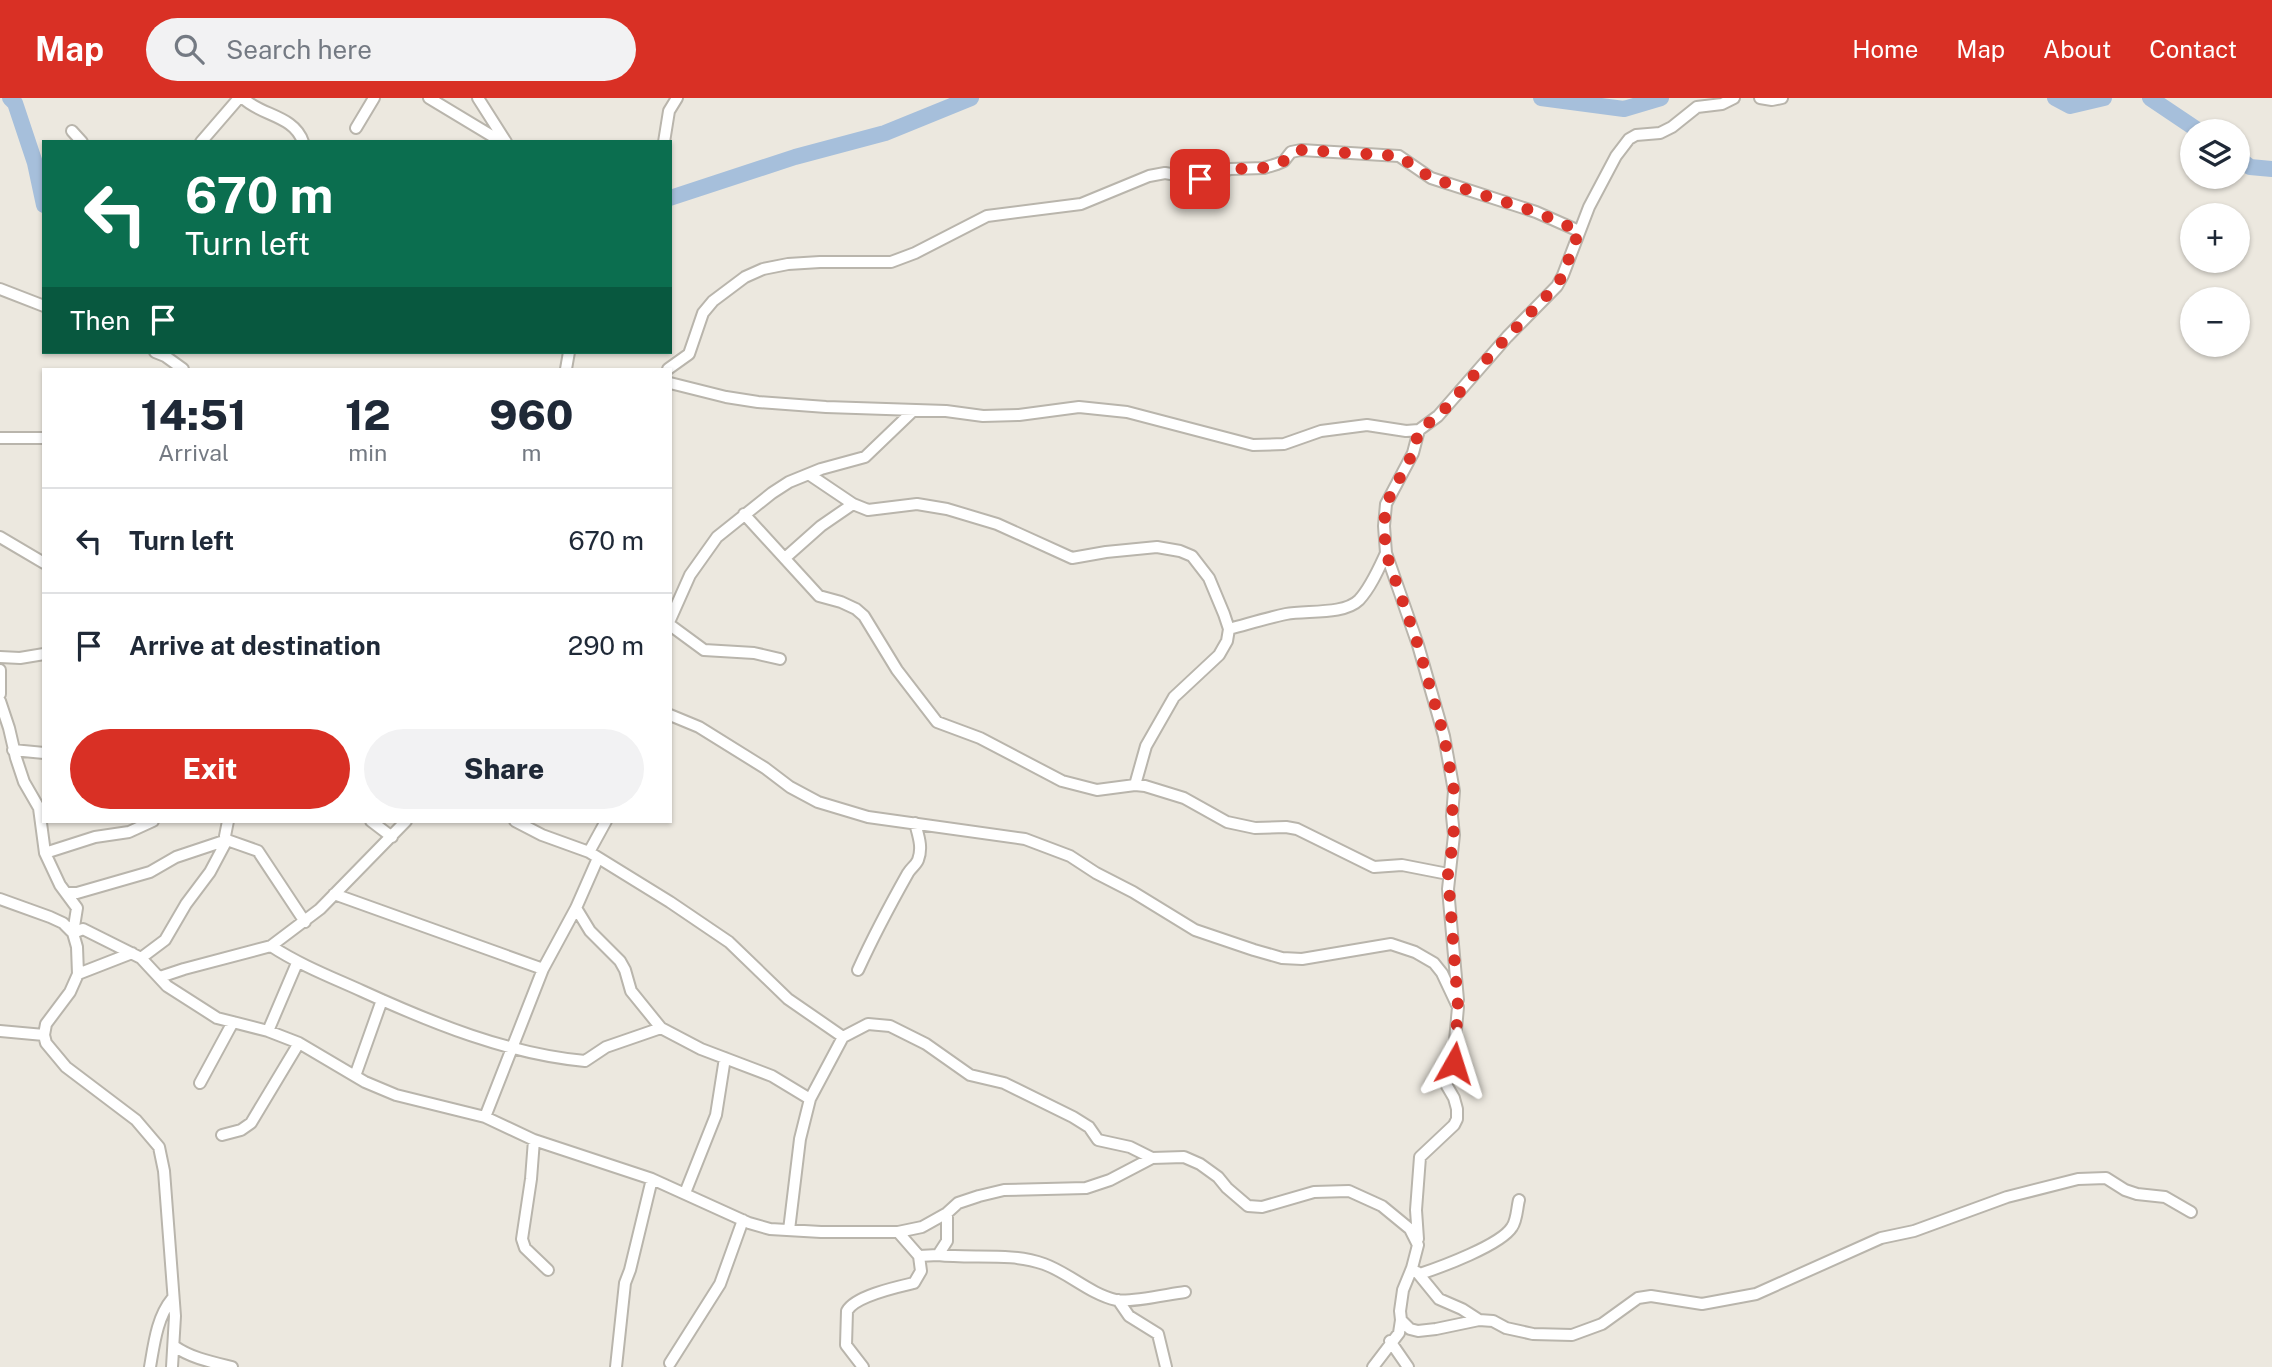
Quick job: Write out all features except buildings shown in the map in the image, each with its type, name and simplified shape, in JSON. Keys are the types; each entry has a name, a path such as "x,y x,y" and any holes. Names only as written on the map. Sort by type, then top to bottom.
{"street":[{"path":"203,140 241,98 288,122 302,140"},
{"path":"356,128 374,98"},
{"path":"429,98 501,140"},
{"path":"478,98 503,140"},
{"path":"664,140 669,111 677,98"},
{"path":"672,384 758,402 826,407 1006,416 1079,407 1139,415 1253,445 1284,444 1321,431 1367,425 1406,431 1419,430 1438,416 1492,353 1556,286 1563,275 1589,207 1616,156 1629,139 1643,134 1660,133 1697,107 1722,104 1734,98"},
{"path":"1760,98 1782,98"},
{"path":"72,131 80,140"},
{"path":"669,368 689,354 703,313 713,301 736,283 763,269 820,262 891,262 915,253 987,216 1081,204 1149,176 1165,173 1200,179 1230,169 1264,168 1284,161 1291,152 1301,150 1399,156 1431,178 1536,212 1579,231"},
{"path":"0,289 42,305"},
{"path":"160,354 181,368"},
{"path":"672,616 701,557 717,537 744,514 789,482 821,469 865,457 914,410"},
{"path":"1374,1367 1399,1333 1403,1290 1416,1271 1416,1209 1420,1157 1457,1119 1457,1109 1447,1086 1446,1075 1454,1063 1458,1007 1448,874 1454,835 1454,791 1444,736 1418,645 1386,553 1384,526 1386,504 1413,453 1419,430"},
{"path":"0,438 42,438"},
{"path":"810,475 853,504 874,510 917,504 947,509 997,524 1072,558 1157,547 1192,556 1202,566 1229,629 1225,648 1174,697 1146,746 1135,785"},
{"path":"785,558 821,526 853,504"},
{"path":"744,514 819,596 841,602 864,616 897,670 937,722 992,743 1062,781 1097,790 1135,785 1161,790 1184,798 1227,822 1255,828 1297,829 1374,867 1402,865 1448,874"},
{"path":"0,537 42,562"},
{"path":"1229,629 1289,613 1350,606 1359,600 1386,553"},
{"path":"672,626 704,650 754,653 780,659"},
{"path":"0,657 20,658 42,654"},
{"path":"0,670 0,694"},
{"path":"0,701 24,782 41,806"},
{"path":"672,716 698,727 765,768 790,787 818,802 868,817 1026,839 1070,856 1195,930 1282,958 1302,959 1382,945 1401,946 1434,963 1442,973 1458,1007"},
{"path":"13,750 42,753"},
{"path":"42,823 45,853 77,908 73,933 77,947 78,974 70,992 46,1024 44,1035 48,1048 66,1067 135,1120 159,1147 164,1171 172,1299 172,1367"},
{"path":"45,853 95,837 129,832 149,823"},
{"path":"78,974 137,956 165,940 186,904 210,872 227,840 225,836 228,823"},
{"path":"374,823 391,836"},
{"path":"160,977 271,946 305,922 404,823"},
{"path":"519,823 594,855 670,902 729,942 796,1005 843,1037"},
{"path":"485,1117 543,968 576,908 606,823"},
{"path":"858,970 909,870 917,862 920,845 915,823"},
{"path":"66,893 77,893 150,872 176,857 227,840 258,851 305,922"},
{"path":"334,894 543,968"},
{"path":"0,899 63,923 73,933"},
{"path":"576,908 590,931 620,961 631,991 661,1028 694,1046 772,1076 810,1099"},
{"path":"73,933 83,929 137,956 167,986 217,1018 268,1031 299,1043 355,1076 396,1095 462,1109 485,1117 534,1140 652,1179 761,1227 898,1233 922,1227 947,1213 958,1203 995,1192 1093,1186 1152,1158 1184,1157 1218,1177 1248,1206 1262,1207 1314,1192 1349,1191 1382,1206 1402,1220 1410,1228 1418,1245"},
{"path":"271,946 297,963 382,1000 512,1048 585,1061 606,1047 661,1028"},
{"path":"268,1031 297,963"},
{"path":"355,1076 382,1000"},
{"path":"200,1083 233,1022"},
{"path":"789,1230 800,1139 810,1099 843,1037 868,1024 890,1026 926,1044 970,1075 1004,1083 1073,1117 1089,1127 1098,1140 1130,1147 1152,1158"},
{"path":"0,1031 44,1035"},
{"path":"222,1135 241,1130 251,1123 299,1043"},
{"path":"685,1193 716,1115 725,1058"},
{"path":"534,1140 522,1239 524,1248 548,1269"},
{"path":"1401,1320 1410,1329 1418,1331 1479,1320 1493,1321 1506,1328 1533,1334 1573,1335 1602,1324 1638,1298 1651,1296 1702,1304 1756,1294 1881,1238 1914,1231 2007,1197 2078,1178 2106,1178 2137,1194 2165,1197 2191,1212"},
{"path":"616,1367 625,1283 652,1179"},
{"path":"1416,1271 1469,1255 1502,1235 1513,1226 1519,1200"},
{"path":"938,1255 947,1241 947,1213"},
{"path":"670,1363 720,1284 743,1220"},
{"path":"863,1367 846,1345 847,1311 858,1300 914,1283 922,1271 919,1256 898,1233"},
{"path":"919,1256 995,1256 1044,1264 1089,1289 1118,1300 1185,1292"},
{"path":"1416,1271 1439,1299 1479,1320"},
{"path":"150,1367 156,1335 164,1311 172,1299"},
{"path":"1118,1300 1129,1315 1158,1334 1166,1367"},
{"path":"1391,1342 1408,1367"},
{"path":"174,1346 185,1354 232,1367"}],"waterway":[{"path":"10,98 15,103 35,163 42,196"},
{"path":"672,197 795,157 885,133 971,98"},
{"path":"1541,98 1624,109 1661,98"},
{"path":"2055,98 2070,106 2104,98"},
{"path":"2150,98 2181,119"},
{"path":"2250,167 2272,169"}],"route":[{"path":"1200,179 1230,169 1264,168 1284,161 1291,152 1301,150 1399,156 1431,178 1536,212 1579,231 1563,275 1556,286 1492,353 1438,416 1419,430 1413,453 1386,504 1384,515 1386,553 1418,645 1444,736 1454,791 1454,835 1448,874 1459,1021 1454,1063"}]}
